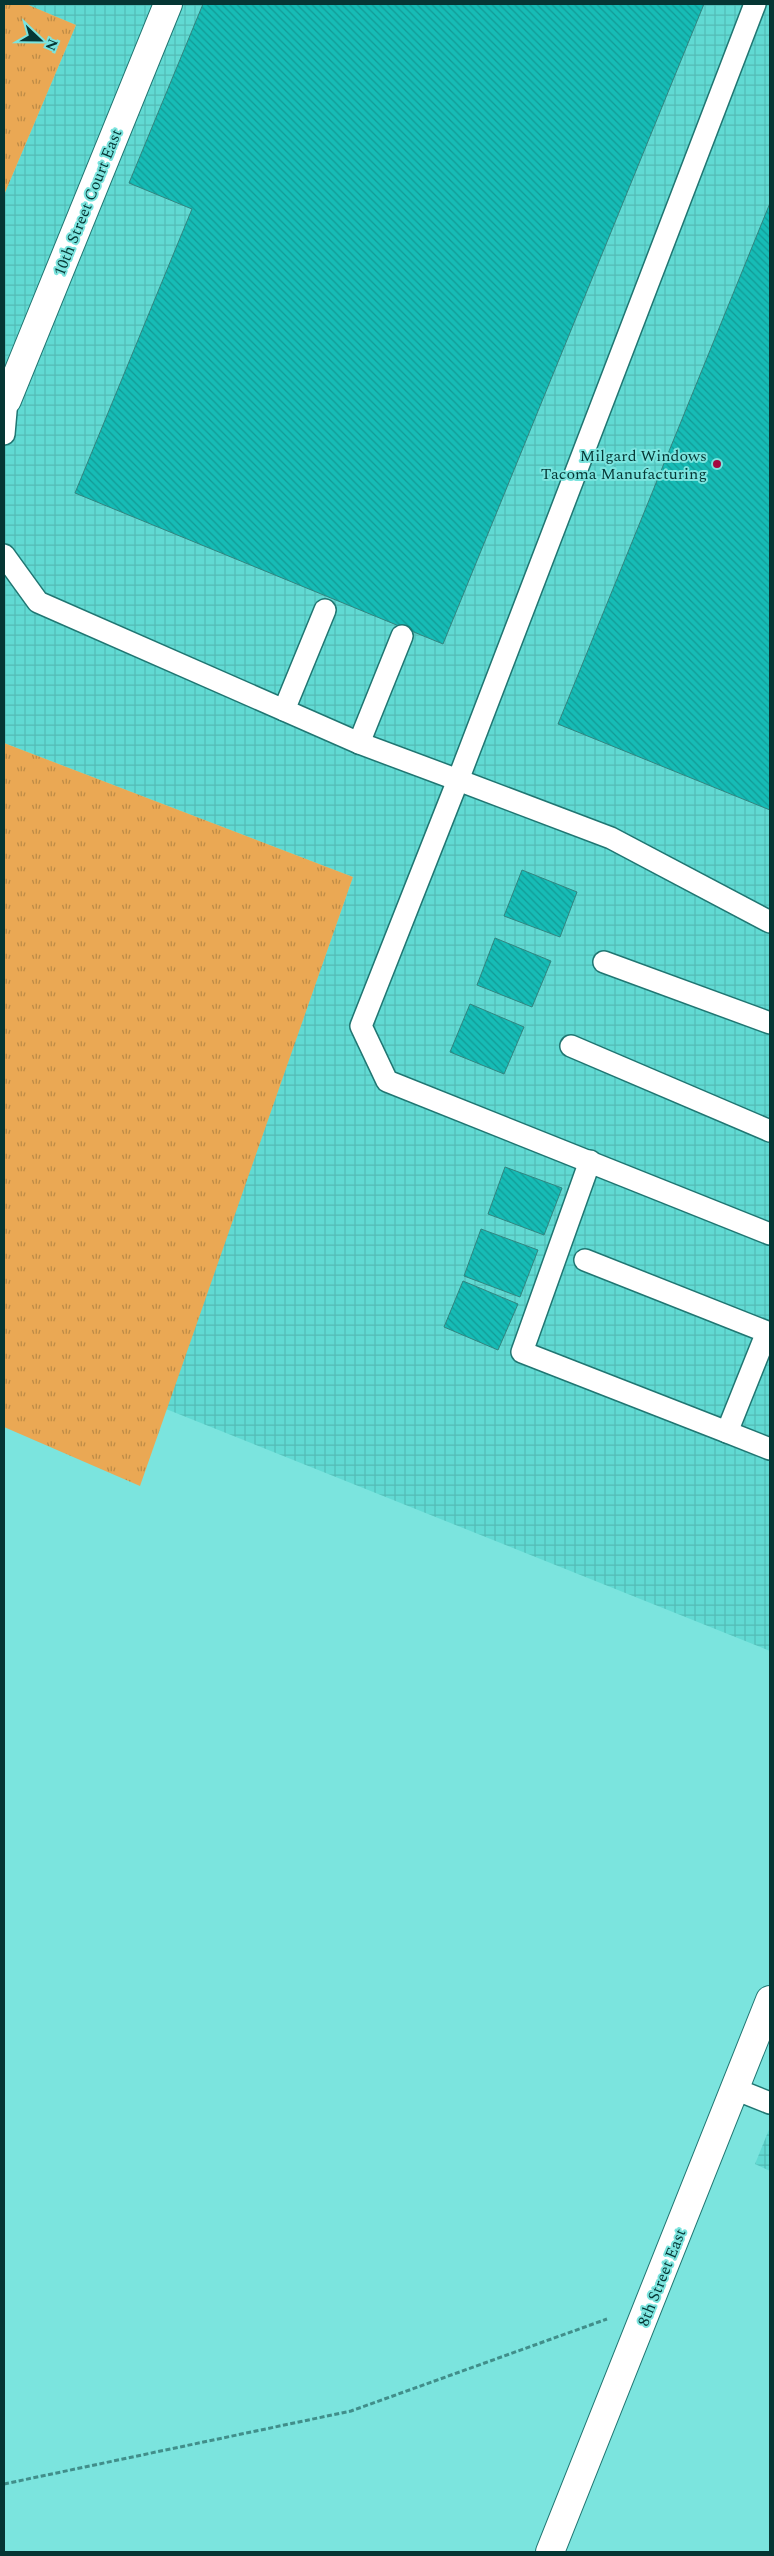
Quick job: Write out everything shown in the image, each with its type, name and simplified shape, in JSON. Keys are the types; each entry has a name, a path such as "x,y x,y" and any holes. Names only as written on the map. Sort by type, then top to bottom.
{"street":[{"name":"10th Street Court East","path":"7,400 168,4"},
{"name":"8th Street East","path":"550,2552 770,2000"}],"lane":[{"path":"755,4 458,780 361,1026 387,1081 770,1234"},
{"path":"4,434 7,400"},
{"path":"4,555 38,602 359,743 611,838 770,922"},
{"path":"284,710 325,610"},
{"path":"359,743 402,636"},
{"path":"604,962 770,1023"},
{"path":"571,1046 770,1131"},
{"path":"590,1161 522,1352 770,1449"},
{"path":"585,1260 766,1332 728,1432"},
{"path":"735,2089 770,2103"}],"path":[{"path":"4,2484 351,2411 650,2304"}],"shaded area":[{"path":"26,4 770,4 770,1651 166,1409 353,877 4,743 4,195 76,25"},
{"path":"770,2127 770,2171 755,2164"}],"green space":[{"path":"4,4 26,4 76,25 4,195"},
{"path":"4,743 353,877 140,1486 4,1427"}],"building":[{"path":"203,4 704,4 443,644 75,493 192,209 129,183"},
{"name":"Milgard Windows Tacoma Manufacturing","path":"770,203 770,810 558,724"},
{"path":"522,870 577,892 560,937 504,916"},
{"path":"495,938 551,961 532,1007 477,985"},
{"path":"470,1004 524,1027 504,1074 450,1052"},
{"path":"505,1167 562,1188 544,1235 488,1214"},
{"path":"481,1229 538,1250 520,1297 464,1276"},
{"path":"463,1281 518,1304 498,1350 444,1327"}],"place":[{"name":"Milgard Windows Tacoma Manufacturing","path":"717,464"}]}
